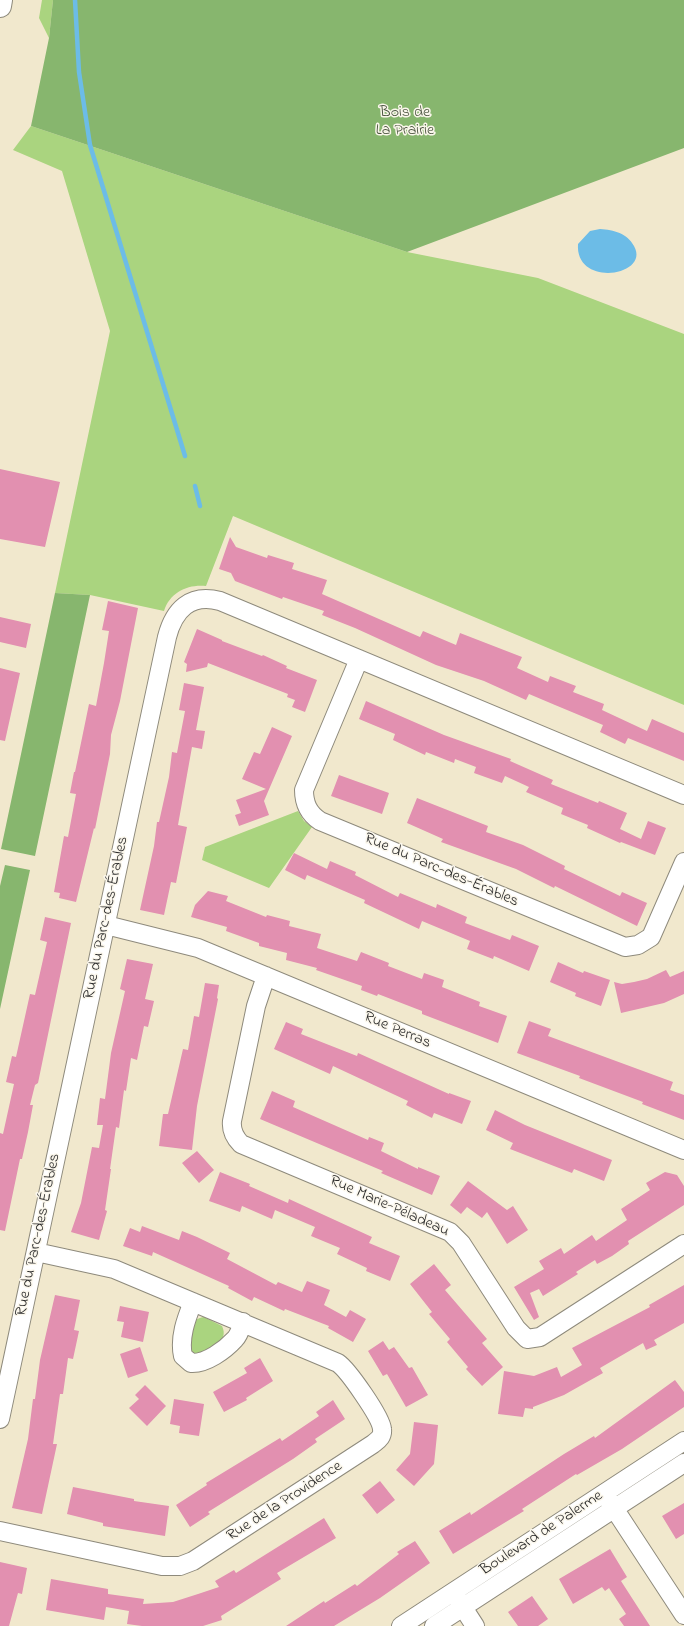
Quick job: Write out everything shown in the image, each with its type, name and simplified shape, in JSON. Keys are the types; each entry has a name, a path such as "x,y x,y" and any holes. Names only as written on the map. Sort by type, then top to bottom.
{"main road":[{"path":"0,6 1,0"}],"street":[{"name":"Rue du Parc-des-Érables","path":"0,1418 167,637 171,622 180,609 198,600 207,598 220,601 684,795"},
{"name":"Rue du Parc-des-Érables","path":"359,659 304,790 309,812 320,821 625,947 638,945 651,937 684,862"},
{"name":"Rue Perras","path":"106,925 185,944 266,976 684,1150"},
{"name":"Rue Marie-Péladeau","path":"266,976 256,1006 232,1121 232,1130 238,1141 241,1144 450,1232 461,1243 516,1328 527,1339 540,1337 684,1244"},
{"name":"Rue de la Providence","path":"0,1531 162,1566 180,1566 193,1561 373,1444 380,1438 382,1431 380,1421 342,1365 243,1322 114,1269 36,1252"},
{"path":"193,1302 185,1325 182,1343 183,1356 186,1361 191,1363 203,1362 230,1344 238,1334 243,1322"},
{"name":"Boulevard de Palerme","path":"401,1626 684,1441"},
{"name":"Boulevard de Palerme","path":"434,1626 684,1463"},
{"path":"604,1493 684,1615"},
{"path":"453,1592 475,1626"}],"green space":[{"path":"42,0 53,0 49,38 39,18"},
{"name":"Bois de La Prairie","path":"53,0 684,0 684,148 407,252 31,126 49,38"},
{"path":"31,126 407,252 538,278 684,334 684,705 233,516 206,586 193,586 180,591 175,594 167,604 164,611 90,595 55,593 110,331 62,171 13,150"},
{"path":"55,593 90,595 35,856 1,849"},
{"path":"298,811 304,821 312,827 269,888 202,860 205,847"},
{"path":"5,865 30,870 0,1009 0,886"},
{"path":"204,1317 222,1326 224,1332 223,1337 217,1345 196,1355 189,1348 193,1324 199,1318"}],"water":[{"path":"600,229 620,233 628,238 634,246 636,256 632,265 623,270 611,273 599,272 588,267 580,258 578,244 590,231"}],"building":[{"path":"0,469 60,482 45,547 0,539"},
{"path":"230,537 236,547 267,558 268,555 294,563 292,569 327,580 322,594 420,637 423,631 456,645 460,633 522,657 517,668 548,682 550,676 576,686 573,692 604,704 602,710 647,731 652,719 684,733 684,761 628,738 625,744 600,732 603,725 529,694 526,700 484,681 436,665 355,628 322,615 324,611 283,597 282,599 235,581 231,573 219,569"},
{"path":"108,601 138,608 120,701 111,735 110,754 95,829 94,828 76,902 59,898 60,893 54,892 64,836 68,837 76,794 70,793 74,772 89,704 96,706 104,663 109,631 102,630"},
{"path":"0,617 31,624 26,648 0,642"},
{"path":"197,629 222,641 262,656 263,655 287,666 286,668 317,680 305,712 292,707 295,700 287,697 288,694 208,663 207,667 186,672 187,664 184,662"},
{"path":"0,668 20,673 5,741 0,740"},
{"path":"184,683 204,687 196,730 205,731 202,749 192,747 178,825 187,827 176,883 171,882 164,915 140,910 154,846 157,822 159,822 169,777 172,752 177,753 185,711 179,710"},
{"path":"366,701 444,735 511,759 510,761 553,780 551,784 598,803 599,801 627,813 620,829 641,839 648,821 666,828 655,855 621,842 620,843 587,828 588,825 561,814 563,808 526,792 529,787 505,776 502,783 474,773 476,767 455,759 454,763 426,752 425,755 393,740 395,734 359,719"},
{"path":"272,727 292,736 264,801 269,815 239,826 235,815 241,813 236,800 266,789 242,779 254,752 260,754"},
{"path":"339,775 389,793 382,814 331,796"},
{"path":"417,798 488,826 486,832 523,845 565,866 564,869 620,896 622,892 647,903 637,926 555,886 554,888 516,869 441,842 443,839 407,823"},
{"path":"294,853 327,869 330,861 356,872 355,875 398,897 400,893 436,908 437,904 467,917 465,923 510,940 512,935 539,946 529,971 494,956 493,959 467,949 470,941 422,921 419,929 364,903 365,900 307,875 305,880 285,870"},
{"path":"208,891 228,896 226,901 266,917 267,915 290,921 289,926 321,934 317,948 357,961 361,952 389,963 388,966 422,979 424,973 444,980 442,987 480,1002 479,1006 507,1016 498,1043 422,1014 422,1011 378,994 377,996 361,990 362,986 316,970 317,968 286,960 287,953 259,946 259,943 226,931 227,927 191,917 195,905"},
{"path":"45,917 71,923 38,1083 35,1085 30,1105 33,1105 28,1132 22,1159 20,1159 5,1231 0,1230 0,1133 3,1134 14,1084 6,1082 12,1056 16,1057 30,994 35,995 47,942 40,940"},
{"path":"127,959 153,964 145,999 154,1001 148,1027 144,1026 137,1060 131,1058 126,1091 124,1090 119,1128 116,1127 105,1210 107,1211 99,1240 71,1232 81,1203 92,1147 99,1148 103,1125 97,1125 100,1098 105,1099 111,1053 125,991 120,989"},
{"path":"558,962 583,973 584,971 610,980 601,1006 575,996 576,993 550,982"},
{"path":"666,970 670,977 684,971 684,994 664,1003 621,1013 614,982 622,984 647,979"},
{"path":"205,983 219,985 218,999 197,1106 192,1150 159,1146 163,1114 168,1114 183,1049 188,1050 194,1016 199,1017"},
{"path":"529,1021 551,1029 548,1036 673,1082 670,1090 684,1095 684,1120 642,1104 643,1102 579,1078 580,1076 517,1053"},
{"path":"286,1022 303,1029 301,1034 357,1056 358,1053 449,1094 471,1101 462,1124 434,1113 432,1118 406,1105 408,1101 333,1066 330,1074 274,1049"},
{"path":"272,1091 295,1101 293,1107 368,1140 369,1137 384,1143 381,1151 418,1169 418,1167 440,1176 432,1195 381,1173 383,1171 260,1119"},
{"path":"495,1110 525,1125 612,1160 604,1181 574,1169 572,1173 510,1149 513,1143 486,1130"},
{"path":"197,1151 214,1170 199,1183 182,1163"},
{"path":"220,1172 250,1184 249,1186 288,1203 289,1199 372,1237 369,1243 400,1256 390,1281 366,1271 367,1268 337,1254 340,1248 311,1236 315,1227 275,1210 272,1219 242,1206 240,1212 209,1201"},
{"path":"665,1172 677,1175 684,1186 684,1205 628,1241 629,1244 612,1256 597,1264 595,1260 576,1272 578,1274 543,1296 539,1289 530,1293 539,1317 534,1320 514,1287 544,1269 539,1261 561,1248 564,1254 592,1235 596,1241 627,1220 621,1209 650,1190 646,1183"},
{"path":"468,1181 507,1210 513,1206 528,1230 507,1244 487,1212 482,1218 467,1207 461,1214 450,1205"},
{"path":"142,1226 179,1240 182,1231 197,1237 230,1253 227,1259 276,1285 278,1282 302,1292 307,1281 330,1290 324,1305 346,1317 350,1310 366,1319 353,1342 328,1328 329,1326 285,1309 284,1311 254,1297 252,1301 228,1288 229,1286 153,1252 152,1256 123,1246 130,1228 140,1232"},
{"path":"434,1264 451,1285 445,1290 487,1339 482,1343 503,1367 482,1386 466,1369 468,1367 447,1342 450,1339 429,1314 432,1312 410,1284"},
{"path":"684,1285 684,1323 654,1340 657,1345 646,1350 643,1343 600,1368 603,1373 564,1395 533,1407 533,1409 525,1408 523,1417 498,1414 504,1371 534,1376 557,1367 561,1377 582,1365 572,1348 650,1307 649,1305"},
{"path":"55,1295 80,1300 74,1330 79,1331 73,1359 68,1358 63,1394 60,1394 53,1444 57,1444 42,1514 12,1508 28,1439 40,1360"},
{"path":"120,1306 149,1312 143,1342 121,1337 124,1322 117,1321"},
{"path":"383,1341 389,1350 394,1347 409,1368 412,1367 428,1395 406,1407 387,1374 383,1376 368,1351"},
{"path":"140,1347 148,1371 128,1378 120,1354"},
{"path":"260,1358 273,1381 246,1398 247,1400 224,1412 213,1392 247,1373 244,1368"},
{"path":"675,1380 684,1392 684,1407 622,1449 577,1475 576,1474 522,1509 524,1511 453,1554 439,1531 470,1512 471,1515 564,1454 594,1436 595,1438"},
{"path":"145,1385 166,1406 147,1426 129,1408 139,1399 135,1395"},
{"path":"174,1399 204,1404 199,1436 179,1433 180,1426 170,1424"},
{"path":"333,1400 345,1419 315,1439 317,1442 293,1459 208,1512 210,1514 190,1527 176,1505 207,1485 206,1483 280,1438 282,1441 319,1416 316,1412"},
{"path":"414,1422 438,1425 434,1464 414,1486 396,1470 410,1454"},
{"path":"380,1481 395,1500 377,1514 362,1495"},
{"path":"73,1487 134,1499 134,1501 169,1506 165,1536 103,1526 103,1523 67,1514"},
{"path":"684,1503 684,1534 676,1539 662,1516"},
{"path":"324,1518 336,1538 277,1573 281,1579 221,1616 222,1620 203,1626 142,1626 127,1624 129,1611 106,1607 104,1620 46,1610 51,1579 108,1589 108,1594 144,1599 143,1604 173,1602 198,1594 219,1587 215,1581 234,1570 236,1573"},
{"path":"415,1541 430,1563 380,1598 334,1626 286,1626 324,1601 325,1603 355,1584 357,1586 399,1554 397,1552"},
{"path":"610,1549 627,1577 621,1581 650,1626 624,1626 619,1619 626,1614 609,1588 605,1591 602,1587 573,1604 559,1579"},
{"path":"0,1562 27,1568 22,1594 18,1593 9,1626 0,1626"},
{"path":"532,1596 548,1619 538,1626 518,1626 508,1612"}],"waterway":[{"path":"75,0 79,72 90,145 185,456"},
{"path":"195,486 200,506"}]}
